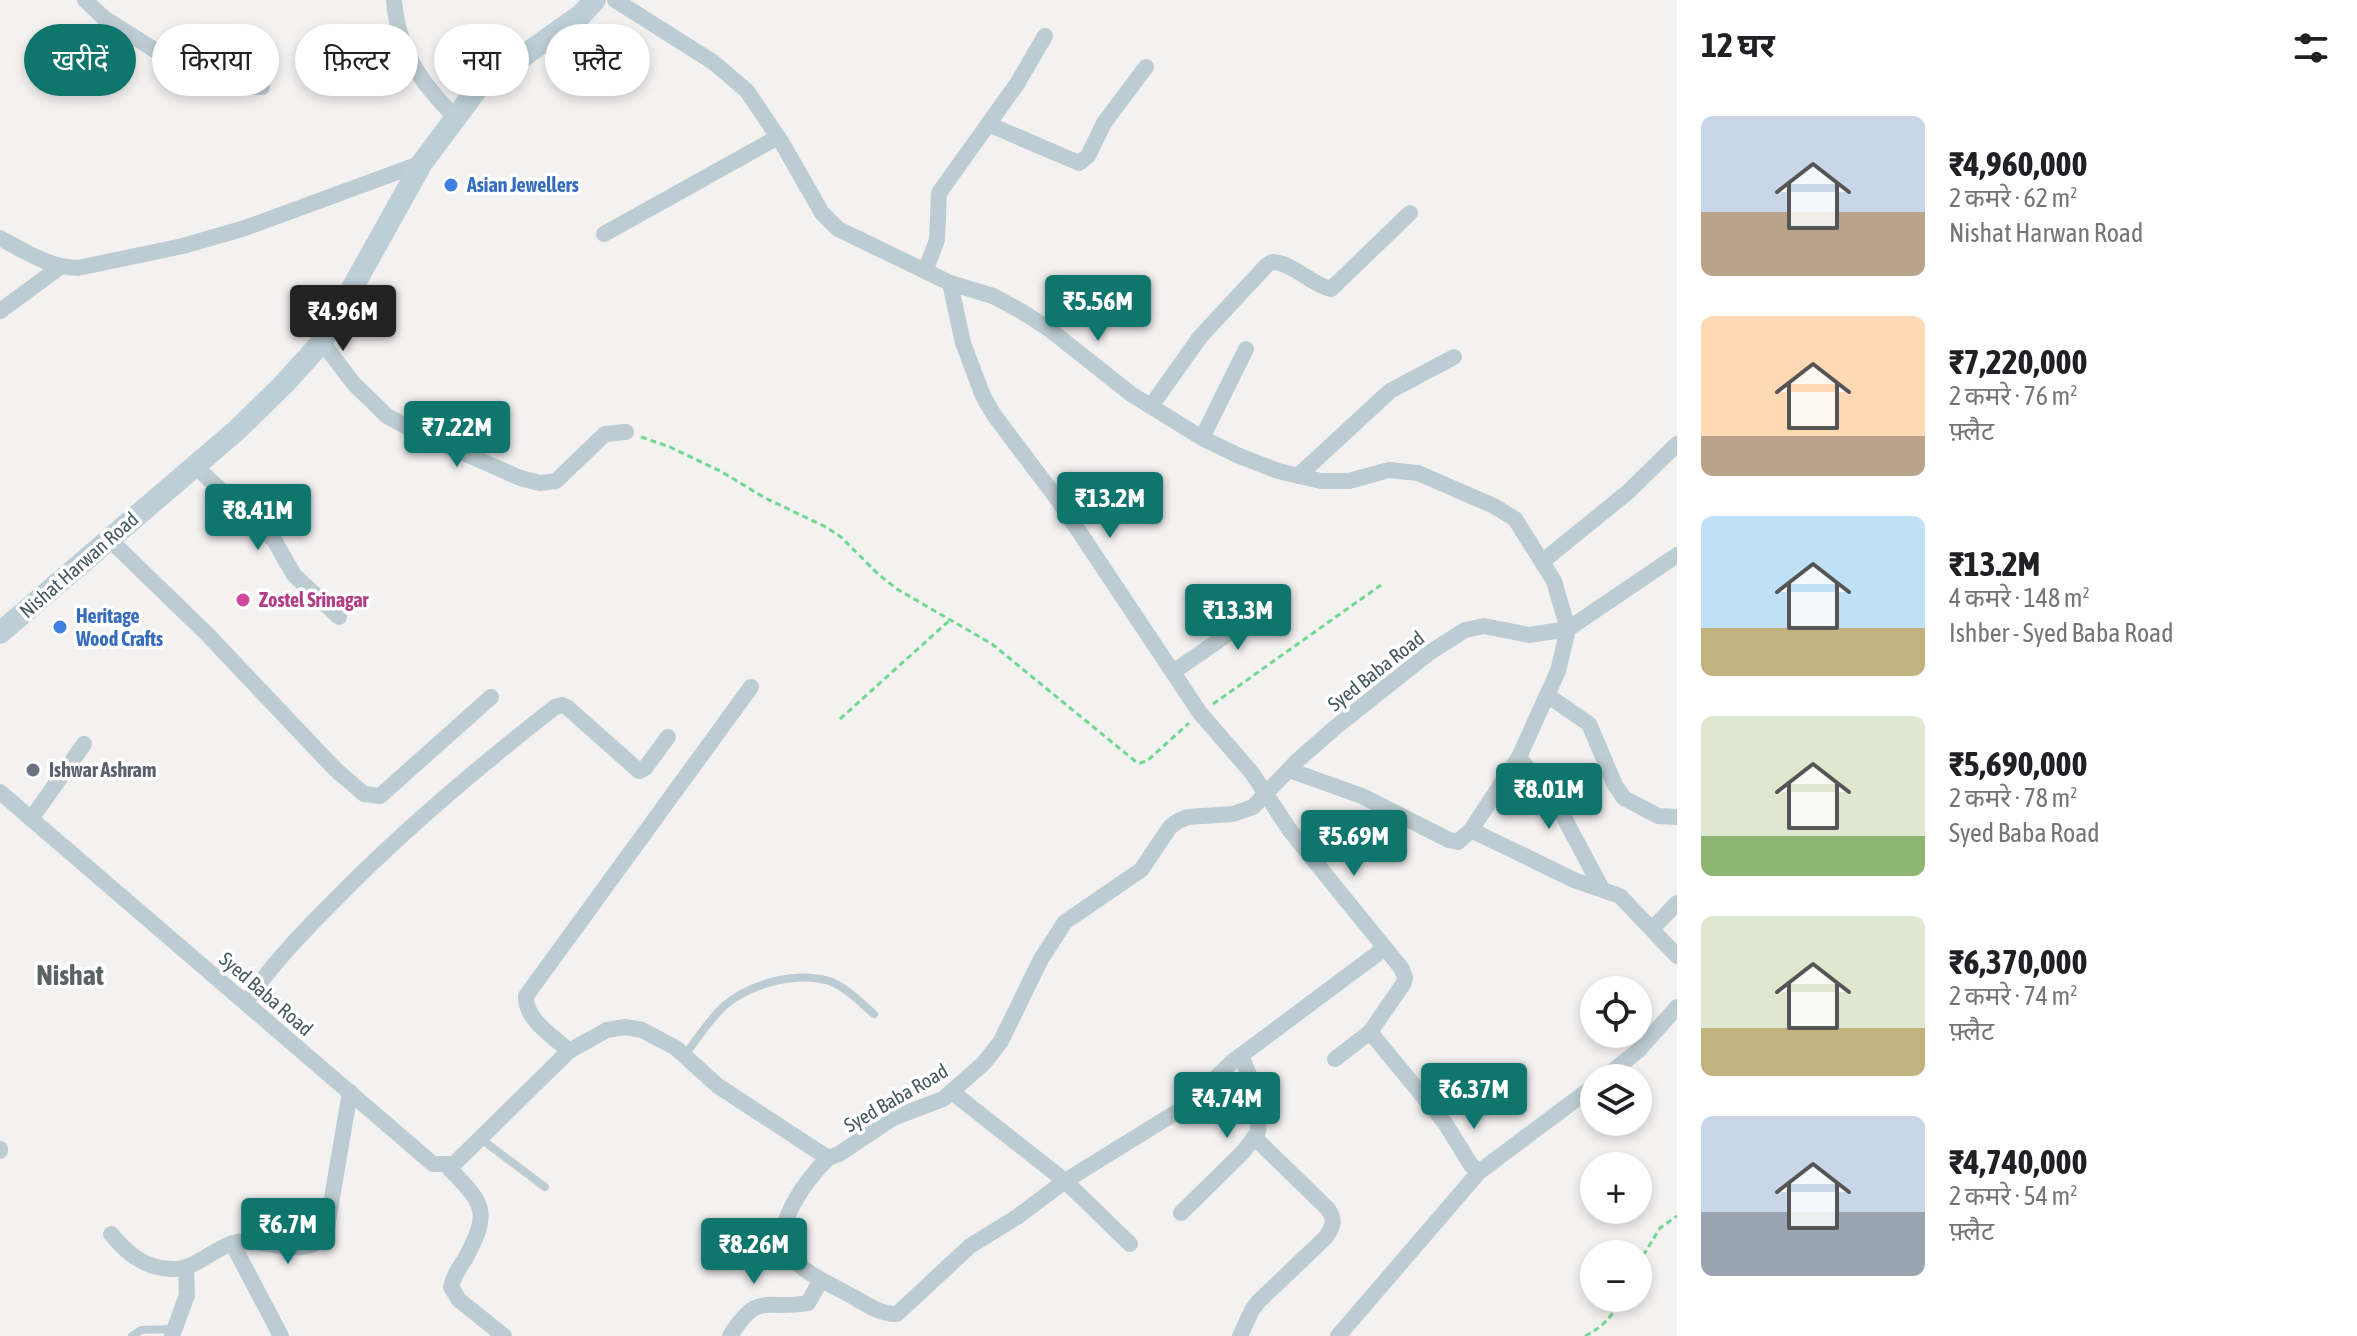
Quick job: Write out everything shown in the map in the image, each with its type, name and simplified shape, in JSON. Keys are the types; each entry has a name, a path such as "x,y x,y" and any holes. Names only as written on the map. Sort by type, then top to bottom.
{"main road":[{"name":"Nishat Harwan Road","path":"0,633 237,430 322,342 422,163 478,88 581,15 592,1"}],"street":[{"path":"85,0 104,18 152,48"},
{"path":"394,0 405,46 419,78 456,118"},
{"path":"615,0 735,79 759,107 829,222 850,235 950,283 993,296 1021,311 1151,406 1202,438 1237,455 1298,476 1335,483 1389,470 1418,473 1505,512 1523,529 1554,581 1568,629 1564,654 1519,757 1471,830 1458,842 1449,840 1362,796 1289,770"},
{"path":"926,269 937,240 939,193 1017,84 1045,36"},
{"path":"988,124 1079,163 1088,156 1104,123 1146,67"},
{"path":"604,234 778,137"},
{"path":"0,238 40,260 60,267 78,268 233,232 422,163"},
{"path":"1151,406 1200,337 1267,265 1283,263 1320,286 1331,289 1410,213"},
{"path":"0,311 60,267"},
{"path":"950,283 963,343 983,396 994,415 1058,500 1200,713 1252,773 1291,832 1385,948 1405,978 1370,1032 1335,1059"},
{"path":"322,342 354,384 387,416 520,478 540,483 556,481 605,434 626,432"},
{"path":"1202,438 1246,349"},
{"path":"1298,476 1390,391 1454,357"},
{"path":"1543,561 1628,492 1677,444"},
{"path":"194,465 274,540 294,575 339,617"},
{"path":"109,539 364,794 380,796 491,697"},
{"name":"Syed Baba Road","path":"1065,1181 1017,1217 970,1246 897,1314 885,1313 821,1280 789,1255 783,1239 784,1228 798,1195 807,1180 828,1158 893,1118 952,1092 994,1052 1051,940 1065,922 1141,870 1170,827 1188,817 1242,812 1266,796 1289,770 1372,697 1429,653 1471,627 1484,626 1529,635 1568,629 1677,555"},
{"path":"1173,672 1280,598"},
{"path":"569,1051 531,1016 526,996 751,687"},
{"path":"1547,695 1589,724 1615,785 1624,798 1658,816 1677,817"},
{"path":"246,1002 268,970 367,866 471,772 555,707 562,705 568,708 639,771 645,768 668,737"},
{"path":"31,819 84,744"},
{"path":"1519,757 1561,812 1602,889"},
{"name":"Syed Baba Road","path":"0,792 427,1161 447,1166 474,1194 482,1214 475,1240 451,1287 459,1300 504,1336"},
{"path":"1471,830 1574,880 1620,896 1677,956"},
{"path":"1652,929 1677,903"},
{"path":"1065,1181 1188,1105 1241,1056 1385,948"},
{"path":"1622,1064 1639,1050 1677,1007"},
{"path":"447,1166 454,1164 481,1139 569,1051 607,1030 625,1027 642,1030 676,1048 718,1086 828,1158"},
{"path":"1370,1032 1445,1123 1471,1165 1479,1172"},
{"path":"1181,1213 1258,1132 1260,1100 1241,1056"},
{"path":"111,1234 125,1251 140,1262 158,1267 186,1267 232,1243 243,1241 305,1247 322,1240 326,1233 350,1092"},
{"path":"952,1092 1065,1181 1130,1244"},
{"path":"1338,1336 1479,1172 1580,1097"},
{"path":"1240,1336 1259,1301 1325,1238 1334,1220 1328,1209 1255,1138"},
{"path":"232,1243 281,1336"},
{"path":"173,1333 187,1295 186,1267"},
{"path":"730,1336 751,1309 771,1303 808,1303 821,1280"}],"lane":[{"path":"684,1056 723,1007 735,998 771,982 791,979 830,981 874,1014"},
{"path":"481,1139 545,1187"},
{"path":"132,1336 141,1330 173,1333"}],"path":[{"path":"626,432 683,453 824,526 841,537 897,589 992,644 1140,763 1147,761 1200,713 1381,585"},
{"path":"840,719 951,619"},
{"path":"1652,1241 1660,1228 1677,1216"},
{"path":"1585,1336 1603,1325 1615,1312"}],"place":[{"name":"Asian Jewellers","path":"451,185"},
{"name":"Zostel Srinagar","path":"243,600"},
{"name":"Heritage Wood Crafts","path":"60,627"},
{"name":"Ishwar Ashram","path":"33,770"}],"district":[{"name":"Nishat","path":"70,975"}]}
